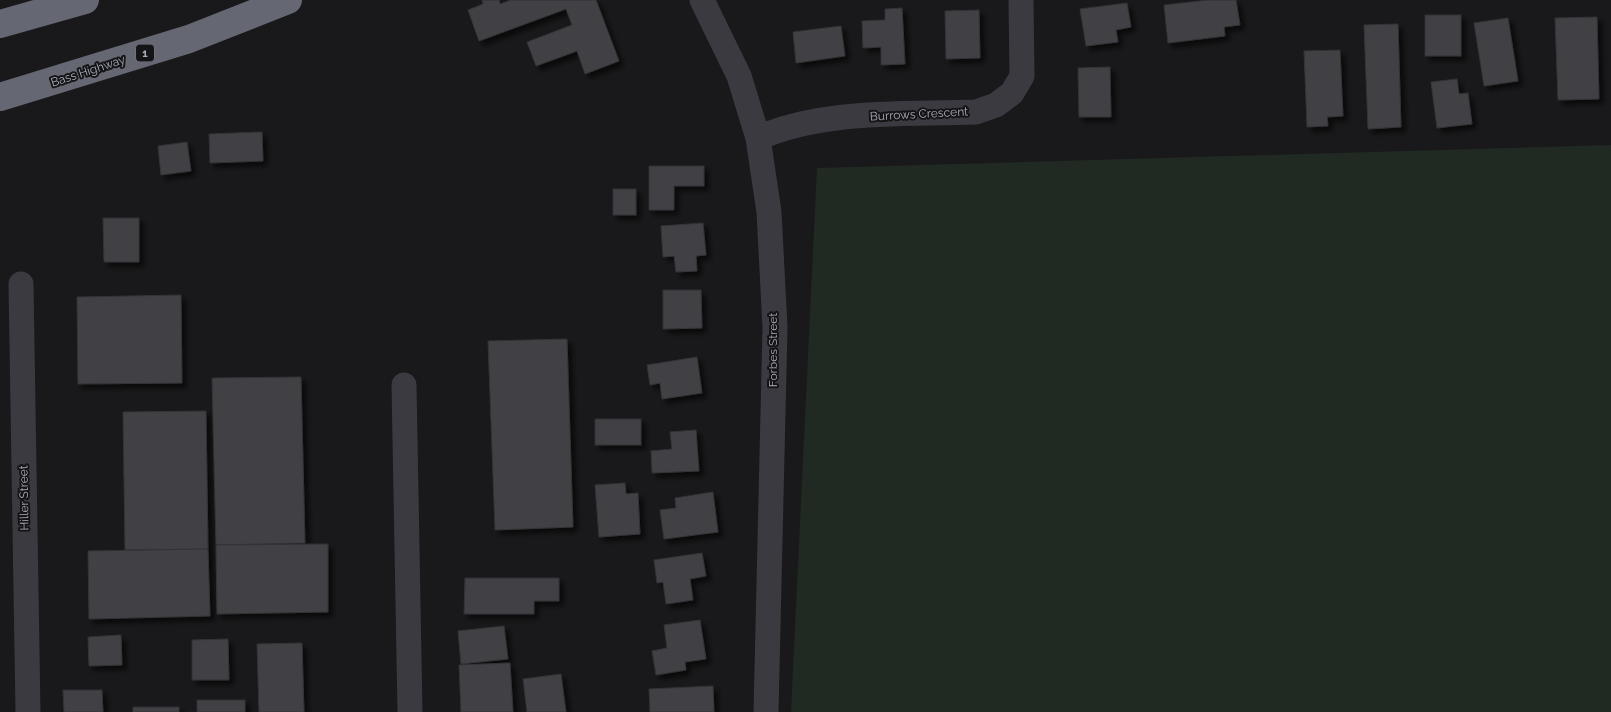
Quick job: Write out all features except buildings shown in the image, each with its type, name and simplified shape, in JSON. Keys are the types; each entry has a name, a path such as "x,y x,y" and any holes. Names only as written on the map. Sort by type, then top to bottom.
{"highway":[{"path":"0,24 85,0"},
{"name":"Bass Highway","path":"0,97 189,39 288,0"}],"street":[{"name":"Forbes Street","path":"702,0 739,76 758,138 769,212 775,327 766,712"},
{"name":"Burrows Crescent","path":"758,138 780,128 822,118 976,112 996,105 1012,94 1022,76 1021,0"},
{"name":"Hiller Street","path":"21,284 28,712"},
{"path":"404,385 410,712"}],"shaded area":[{"path":"1611,145 1611,712 791,712 817,168"}]}
